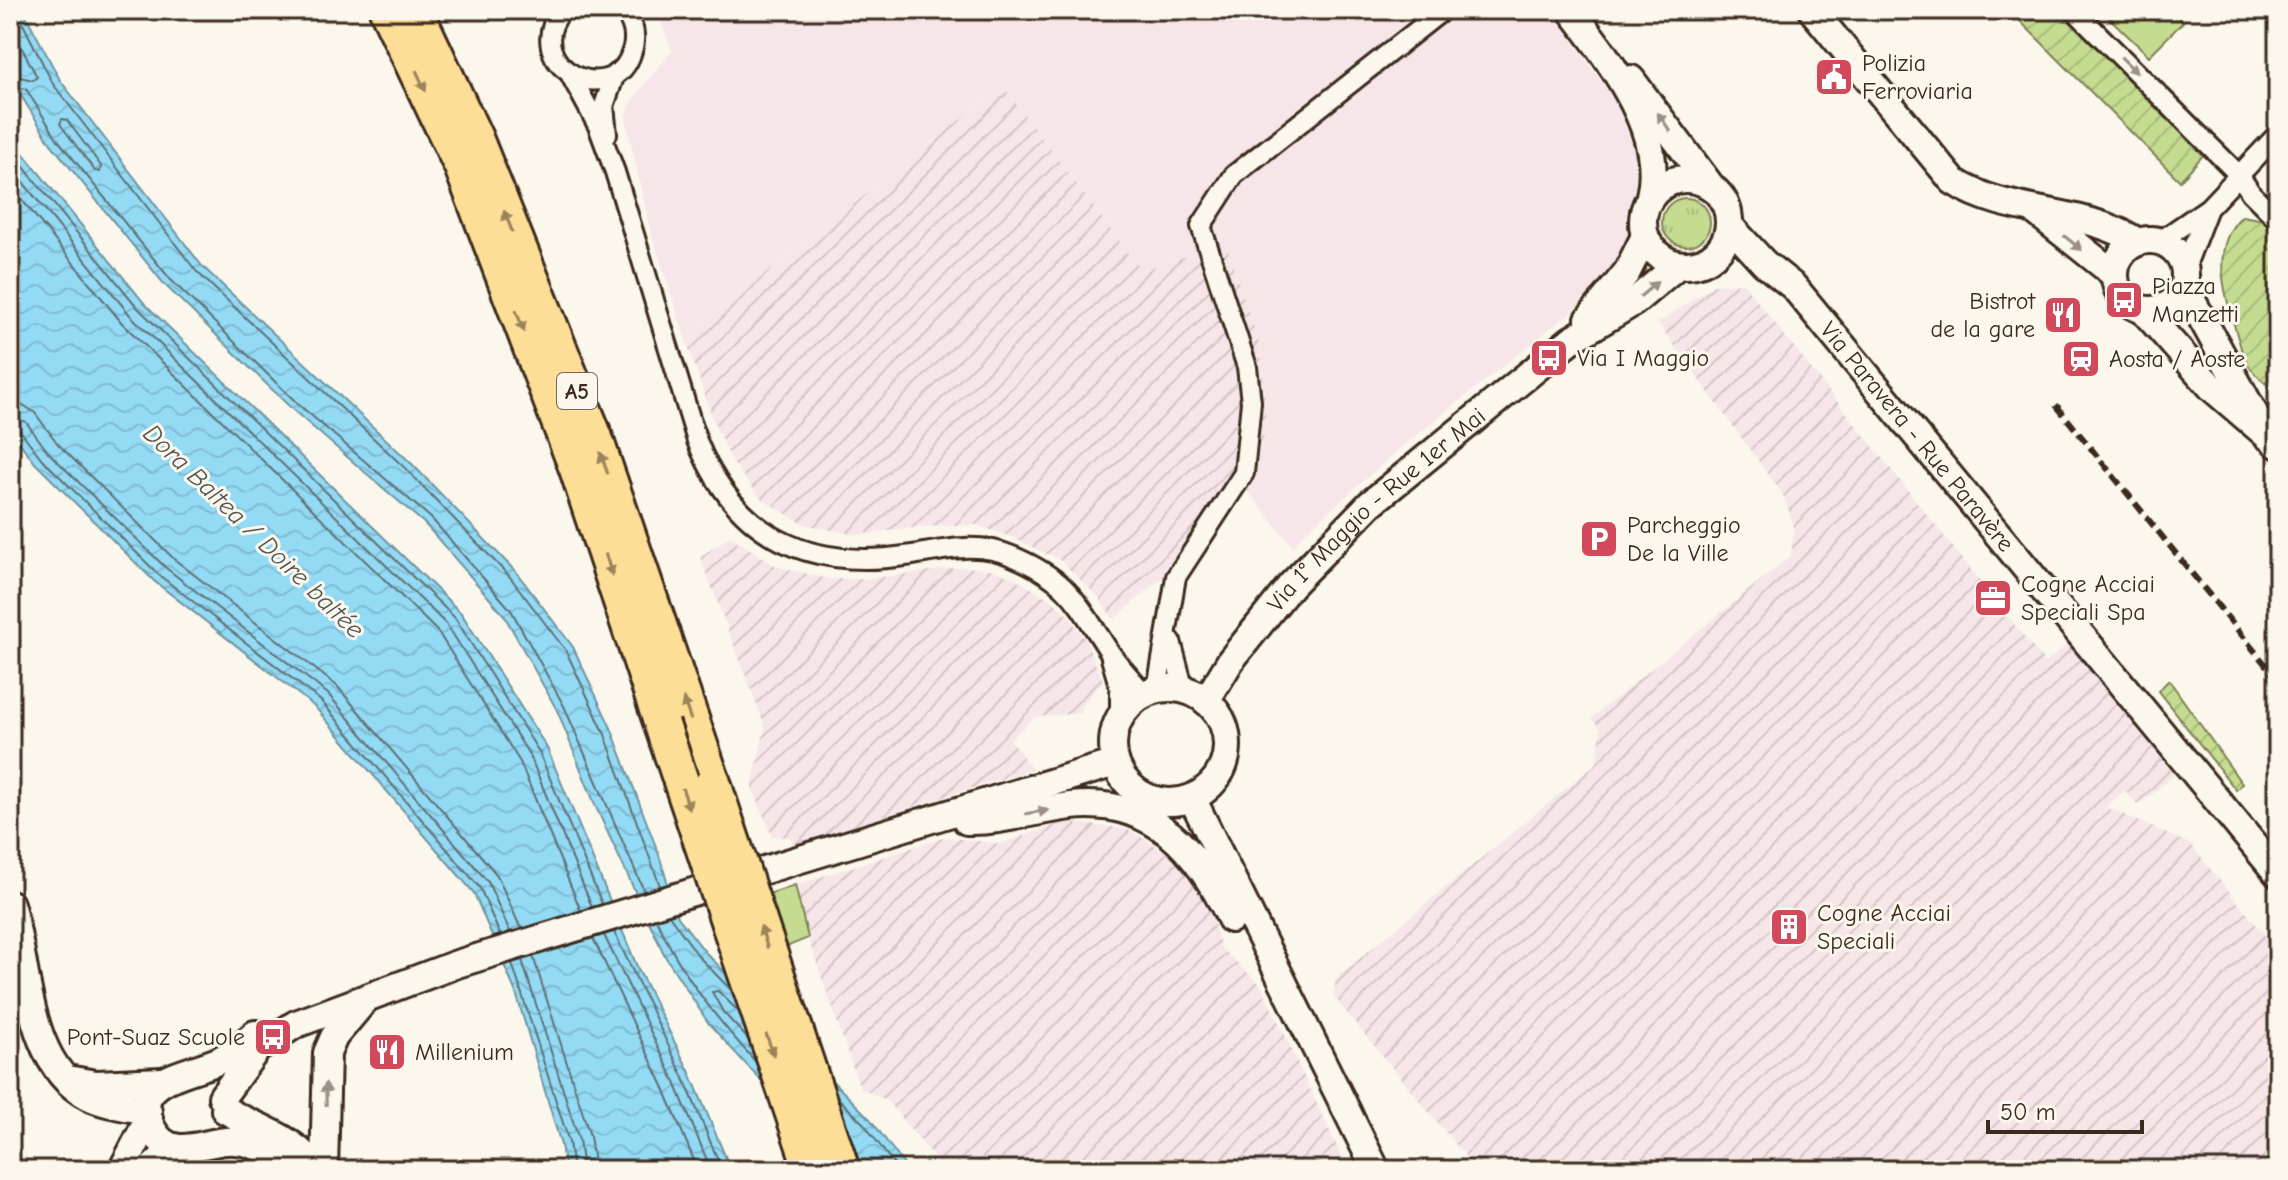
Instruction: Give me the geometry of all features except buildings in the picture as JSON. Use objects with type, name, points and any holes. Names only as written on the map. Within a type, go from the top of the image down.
[{"type":"highway","name":"A5","points":[[387,10],[462,167],[577,469],[812,1170]]},
{"type":"highway","name":"A5","points":[[415,10],[475,138],[594,435],[842,1170]]},
{"type":"street","points":[[542,10],[555,57],[570,74],[593,115],[615,172],[697,441],[711,477],[733,506],[759,529],[791,546],[825,556],[860,560],[949,548],[984,547],[1009,554],[1051,577],[1076,598],[1109,651],[1150,691],[1195,695]]},
{"type":"street","points":[[551,34],[562,10]]},
{"type":"street","points":[[615,172],[604,106],[615,74],[630,58],[634,47],[632,24],[623,10]]},
{"type":"street","points":[[1120,716],[1150,691],[1176,577],[1244,473],[1251,402],[1247,367],[1201,226],[1234,175],[1443,10]]},
{"type":"street","points":[[1571,10],[1625,88],[1646,135],[1653,170],[1650,196],[1644,209],[1645,236],[1664,259],[1678,265],[1710,258],[1764,263]]},
{"type":"street","points":[[1812,10],[1953,181],[1976,195],[2094,220],[2176,251],[2185,277],[2272,438]]},
{"type":"street","points":[[2074,10],[2239,175],[2251,193],[2278,220]]},
{"type":"street","points":[[1595,42],[1628,75],[1725,202],[1729,225],[1726,238],[1710,258]]},
{"type":"street","points":[[570,74],[593,81],[615,74]]},
{"type":"street","points":[[2115,275],[2120,256],[2208,208],[2278,134]]},
{"type":"street","points":[[1650,196],[1662,185],[1678,179],[1694,179],[1710,185]]},
{"type":"street","points":[[2033,208],[2115,275],[2124,300],[2143,310],[2213,389],[2272,438]]},
{"type":"street","points":[[2143,310],[2153,311],[2171,304],[2185,277],[2208,208]]},
{"type":"street","name":"Via Paravera - Rue Paravère","points":[[1729,225],[1764,263],[1794,287],[2278,874]]},
{"type":"street","name":"Via 1° Maggio - Rue 1er Mai","points":[[1571,340],[1621,281],[1645,236]]},
{"type":"street","name":"Via 1° Maggio - Rue 1er Mai","points":[[1195,695],[1231,660],[1291,585],[1370,504],[1571,340],[1634,302],[1678,265]]},
{"type":"street","points":[[1109,651],[1120,689],[1120,716],[1113,740],[1115,763],[1130,786],[1152,800],[1166,802],[1192,798],[1204,791],[1220,772],[1227,747],[1222,721],[1195,695],[1174,661],[1168,618]]},
{"type":"street","points":[[200,1147],[216,1136],[224,1103],[244,1062],[273,1037],[296,1024],[463,962],[1115,763]]},
{"type":"street","points":[[1192,798],[1376,1170]]},
{"type":"street","points":[[932,821],[989,822],[1074,806],[1106,805],[1134,813],[1167,829],[1194,857],[1232,922],[1270,957]]},
{"type":"street","points":[[10,904],[38,1027],[55,1067],[76,1090],[92,1099],[148,1115],[162,1141],[174,1147],[200,1147],[227,1140],[239,1142],[270,1152],[291,1170]]},
{"type":"street","points":[[69,1080],[96,1084],[162,1081],[234,1051],[269,1026],[414,971],[463,962]]},
{"type":"street","points":[[324,1170],[327,1053],[334,1037],[366,998]]},
{"type":"street","points":[[189,1072],[209,1080],[224,1103],[250,1126],[280,1136],[316,1170]]},
{"type":"street","points":[[122,1170],[148,1115],[150,1094],[162,1081]]},
{"type":"street","points":[[150,1170],[174,1147]]},
{"type":"shaded area","points":[[657,10],[1552,10],[1618,106],[1635,150],[1636,187],[1626,254],[1600,289],[1398,450],[1302,535],[1293,547],[1249,492],[1266,427],[1261,349],[1226,244],[1141,270],[1003,86],[685,338],[649,226],[625,115],[639,91],[672,51]]},
{"type":"shaded area","points":[[1003,86],[1141,270],[1226,244],[1261,349],[1266,427],[1249,492],[1229,478],[1206,519],[1170,570],[1114,620],[1098,597],[1060,560],[1011,537],[976,525],[919,527],[855,535],[803,524],[759,497],[733,463],[715,425],[685,338]]},
{"type":"shaded area","name":"Cogne Acciai Speciali","points":[[1743,283],[2045,663],[2069,643],[2174,775],[2139,805],[2124,791],[2106,807],[2190,844],[2278,951],[2278,1170],[1477,1170],[1333,996],[1336,978],[1597,763],[1601,729],[1591,718],[1791,556],[1794,527],[1783,495],[1658,323],[1714,285]]},
{"type":"shaded area","points":[[730,536],[776,566],[828,579],[866,579],[963,567],[990,569],[1014,578],[1053,601],[1071,619],[1085,639],[1103,681],[1081,706],[1082,713],[1036,717],[1010,739],[1032,769],[793,845],[790,837],[772,836],[752,787],[765,726],[700,557]]},
{"type":"shaded area","points":[[1065,822],[1127,829],[1178,859],[1208,903],[1221,948],[1261,985],[1348,1170],[945,1170],[886,1100],[860,1088],[808,938],[795,885],[946,837],[1000,844]]},
{"type":"green space","points":[[2009,10],[2062,10],[2205,153],[2180,181]]},
{"type":"green space","points":[[2101,10],[2171,10],[2183,22],[2149,56]]},
{"type":"green space","points":[[1686,198],[1703,205],[1710,222],[1703,239],[1686,246],[1669,239],[1662,222],[1669,205]]},
{"type":"green space","points":[[2242,216],[2264,220],[2278,235],[2278,394],[2248,364],[2227,300],[2223,255],[2232,228]]},
{"type":"green space","points":[[2169,680],[2242,784],[2236,790],[2158,691]]},
{"type":"green space","points":[[795,885],[808,938],[784,948],[769,894]]},
{"type":"water","points":[[10,10],[23,10],[60,80],[202,266],[412,464],[516,572],[573,647],[611,728],[659,855],[678,917],[706,953],[870,1119],[908,1170],[843,1170],[709,1024],[665,956],[596,807],[557,710],[504,615],[425,524],[293,410],[164,284],[51,144],[20,94],[10,93]]},
{"type":"water","name":"Dora Baltea / Doire baltée","points":[[10,137],[144,303],[461,613],[547,748],[638,969],[690,1073],[731,1170],[565,1170],[561,1145],[516,993],[474,893],[315,707],[154,581],[35,463],[10,430]]},
{"type":"railway","points":[[2056,405],[2278,680]]},
{"type":"place","name":"Polizia Ferroviaria","points":[[1834,77]]},
{"type":"place","name":"Piazza Manzetti","points":[[2124,300]]},
{"type":"place","name":"Bistrot de la gare","points":[[2063,315]]},
{"type":"place","name":"Via I Maggio","points":[[1549,358]]},
{"type":"place","name":"Aosta / Aoste","points":[[2081,359]]},
{"type":"place","name":"Parcheggio De la Ville","points":[[1599,539]]},
{"type":"place","name":"Cogne Acciai Speciali Spa","points":[[1993,598]]},
{"type":"place","name":"Cogne Acciai Speciali","points":[[1789,927]]},
{"type":"place","name":"Pont-Suaz Scuole","points":[[273,1037]]},
{"type":"place","name":"Millenium","points":[[387,1052]]}]
